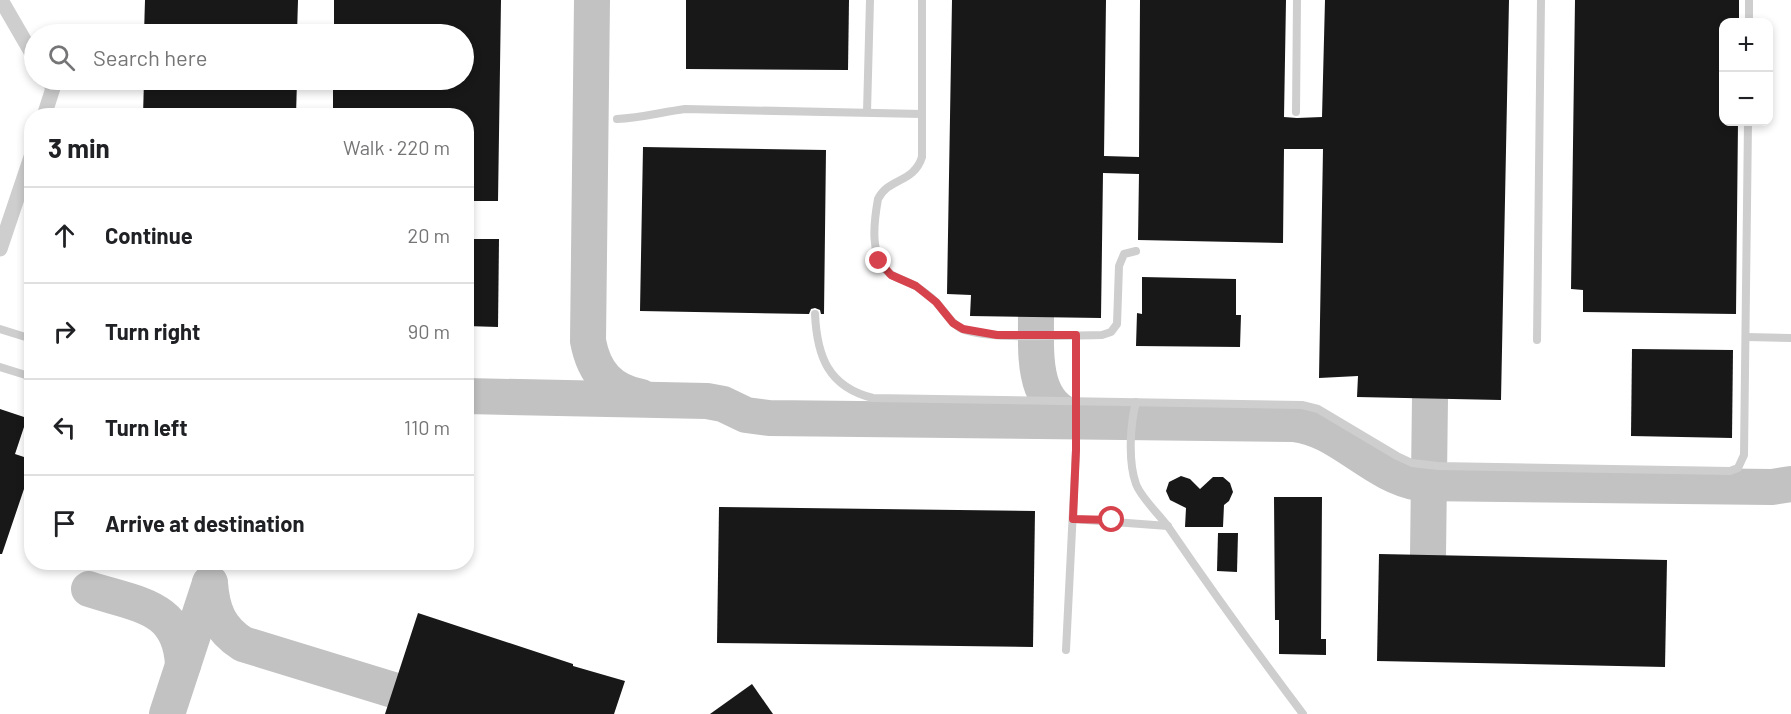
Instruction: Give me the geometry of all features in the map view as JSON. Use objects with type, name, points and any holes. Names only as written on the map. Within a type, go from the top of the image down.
[{"type":"street","points":[[1,0],[24,40]]},
{"type":"street","points":[[47,108],[52,90]]},
{"type":"street","points":[[0,249],[24,178]]},
{"type":"lane","points":[[867,111],[870,0]]},
{"type":"lane","points":[[922,0],[921,157],[919,165],[912,174],[888,186],[878,199],[876,248],[879,261],[891,275],[916,286],[936,302],[953,323],[963,329],[997,335],[1102,335],[1111,332],[1117,324],[1119,266],[1124,254],[1136,251]]},
{"type":"lane","points":[[1296,112],[1297,0]]},
{"type":"lane","points":[[1537,340],[1541,0]]},
{"type":"lane","points":[[1749,0],[1749,18]]},
{"type":"lane","points":[[617,119],[646,117],[685,109],[867,111],[922,114]]},
{"type":"lane","points":[[815,314],[817,344],[829,370],[840,382],[861,395],[889,399],[1302,405],[1318,409],[1412,463],[1449,466],[1730,471],[1738,468],[1744,455],[1748,126]]},
{"type":"lane","points":[[0,329],[24,336]]},
{"type":"lane","points":[[1066,650],[1073,519],[1076,335]]},
{"type":"lane","points":[[1746,337],[1791,338]]},
{"type":"lane","points":[[0,367],[24,374]]},
{"type":"lane","points":[[1136,402],[1131,422],[1133,472],[1136,486],[1168,526],[1191,562],[1304,714]]},
{"type":"lane","points":[[1073,519],[1168,526]]},
{"type":"building","points":[[145,0],[298,0],[297,24],[144,24]]},
{"type":"building","points":[[334,0],[501,0],[498,201],[474,201],[474,108],[333,108],[333,90],[474,90],[474,24],[334,24]]},
{"type":"building","points":[[686,0],[849,0],[848,70],[686,69]]},
{"type":"building","points":[[952,0],[1106,0],[1104,156],[1139,157],[1140,0],[1286,0],[1284,117],[1297,118],[1322,117],[1325,0],[1509,0],[1501,400],[1357,397],[1358,376],[1319,378],[1323,149],[1284,149],[1283,243],[1138,240],[1139,174],[1103,173],[1101,318],[970,316],[971,295],[947,294]]},
{"type":"building","points":[[1575,0],[1739,0],[1739,18],[1719,18],[1719,126],[1738,126],[1736,314],[1583,312],[1583,290],[1571,289]]},
{"type":"building","points":[[144,90],[297,90],[296,108],[143,108]]},
{"type":"building","points":[[643,147],[826,150],[824,314],[815,308],[811,309],[809,314],[640,311]]},
{"type":"building","points":[[474,239],[499,239],[498,327],[474,326]]},
{"type":"building","points":[[1142,277],[1236,279],[1236,315],[1241,315],[1240,347],[1136,346],[1137,313],[1142,314]]},
{"type":"building","points":[[1632,349],[1733,350],[1732,438],[1631,436]]},
{"type":"building","points":[[0,409],[24,417],[24,427],[15,454],[24,457],[24,489],[2,554],[0,554]]},
{"type":"building","points":[[1181,476],[1190,479],[1200,489],[1213,477],[1223,477],[1230,483],[1233,492],[1229,501],[1224,505],[1223,527],[1185,527],[1186,508],[1170,500],[1166,491],[1169,482]]},
{"type":"building","points":[[1274,497],[1322,497],[1321,639],[1326,639],[1326,655],[1279,654],[1279,620],[1275,620]]},
{"type":"building","points":[[719,507],[1035,511],[1033,647],[717,643]]},
{"type":"building","points":[[1218,533],[1238,533],[1237,572],[1217,571]]},
{"type":"building","points":[[1379,554],[1667,560],[1665,667],[1377,661]]},
{"type":"building","points":[[418,613],[573,664],[573,666],[625,681],[614,714],[385,714]]},
{"type":"building","points":[[752,684],[773,714],[710,714]]},
{"type":"taxiway","points":[[592,0],[588,341],[594,362],[605,379],[620,390],[641,397]]},
{"type":"taxiway","points":[[1036,317],[1037,367],[1047,396],[1056,408],[1070,416],[1089,421]]},
{"type":"taxiway","points":[[474,396],[707,401],[723,404],[746,415],[769,418],[1294,424],[1310,427],[1326,434],[1387,471],[1403,479],[1419,483],[1772,487],[1791,484]]},
{"type":"taxiway","points":[[1428,555],[1430,398]]},
{"type":"taxiway","points":[[210,583],[218,618],[228,632],[243,644],[393,690]]},
{"type":"taxiway","points":[[167,714],[210,583]]},
{"type":"taxiway","points":[[89,589],[139,604],[165,619],[174,630],[180,645],[183,665]]},
{"type":"route","points":[[879,261],[891,275],[916,286],[936,302],[953,323],[963,329],[975,333],[997,335],[1076,335],[1076,450],[1073,519],[1112,520]]}]
